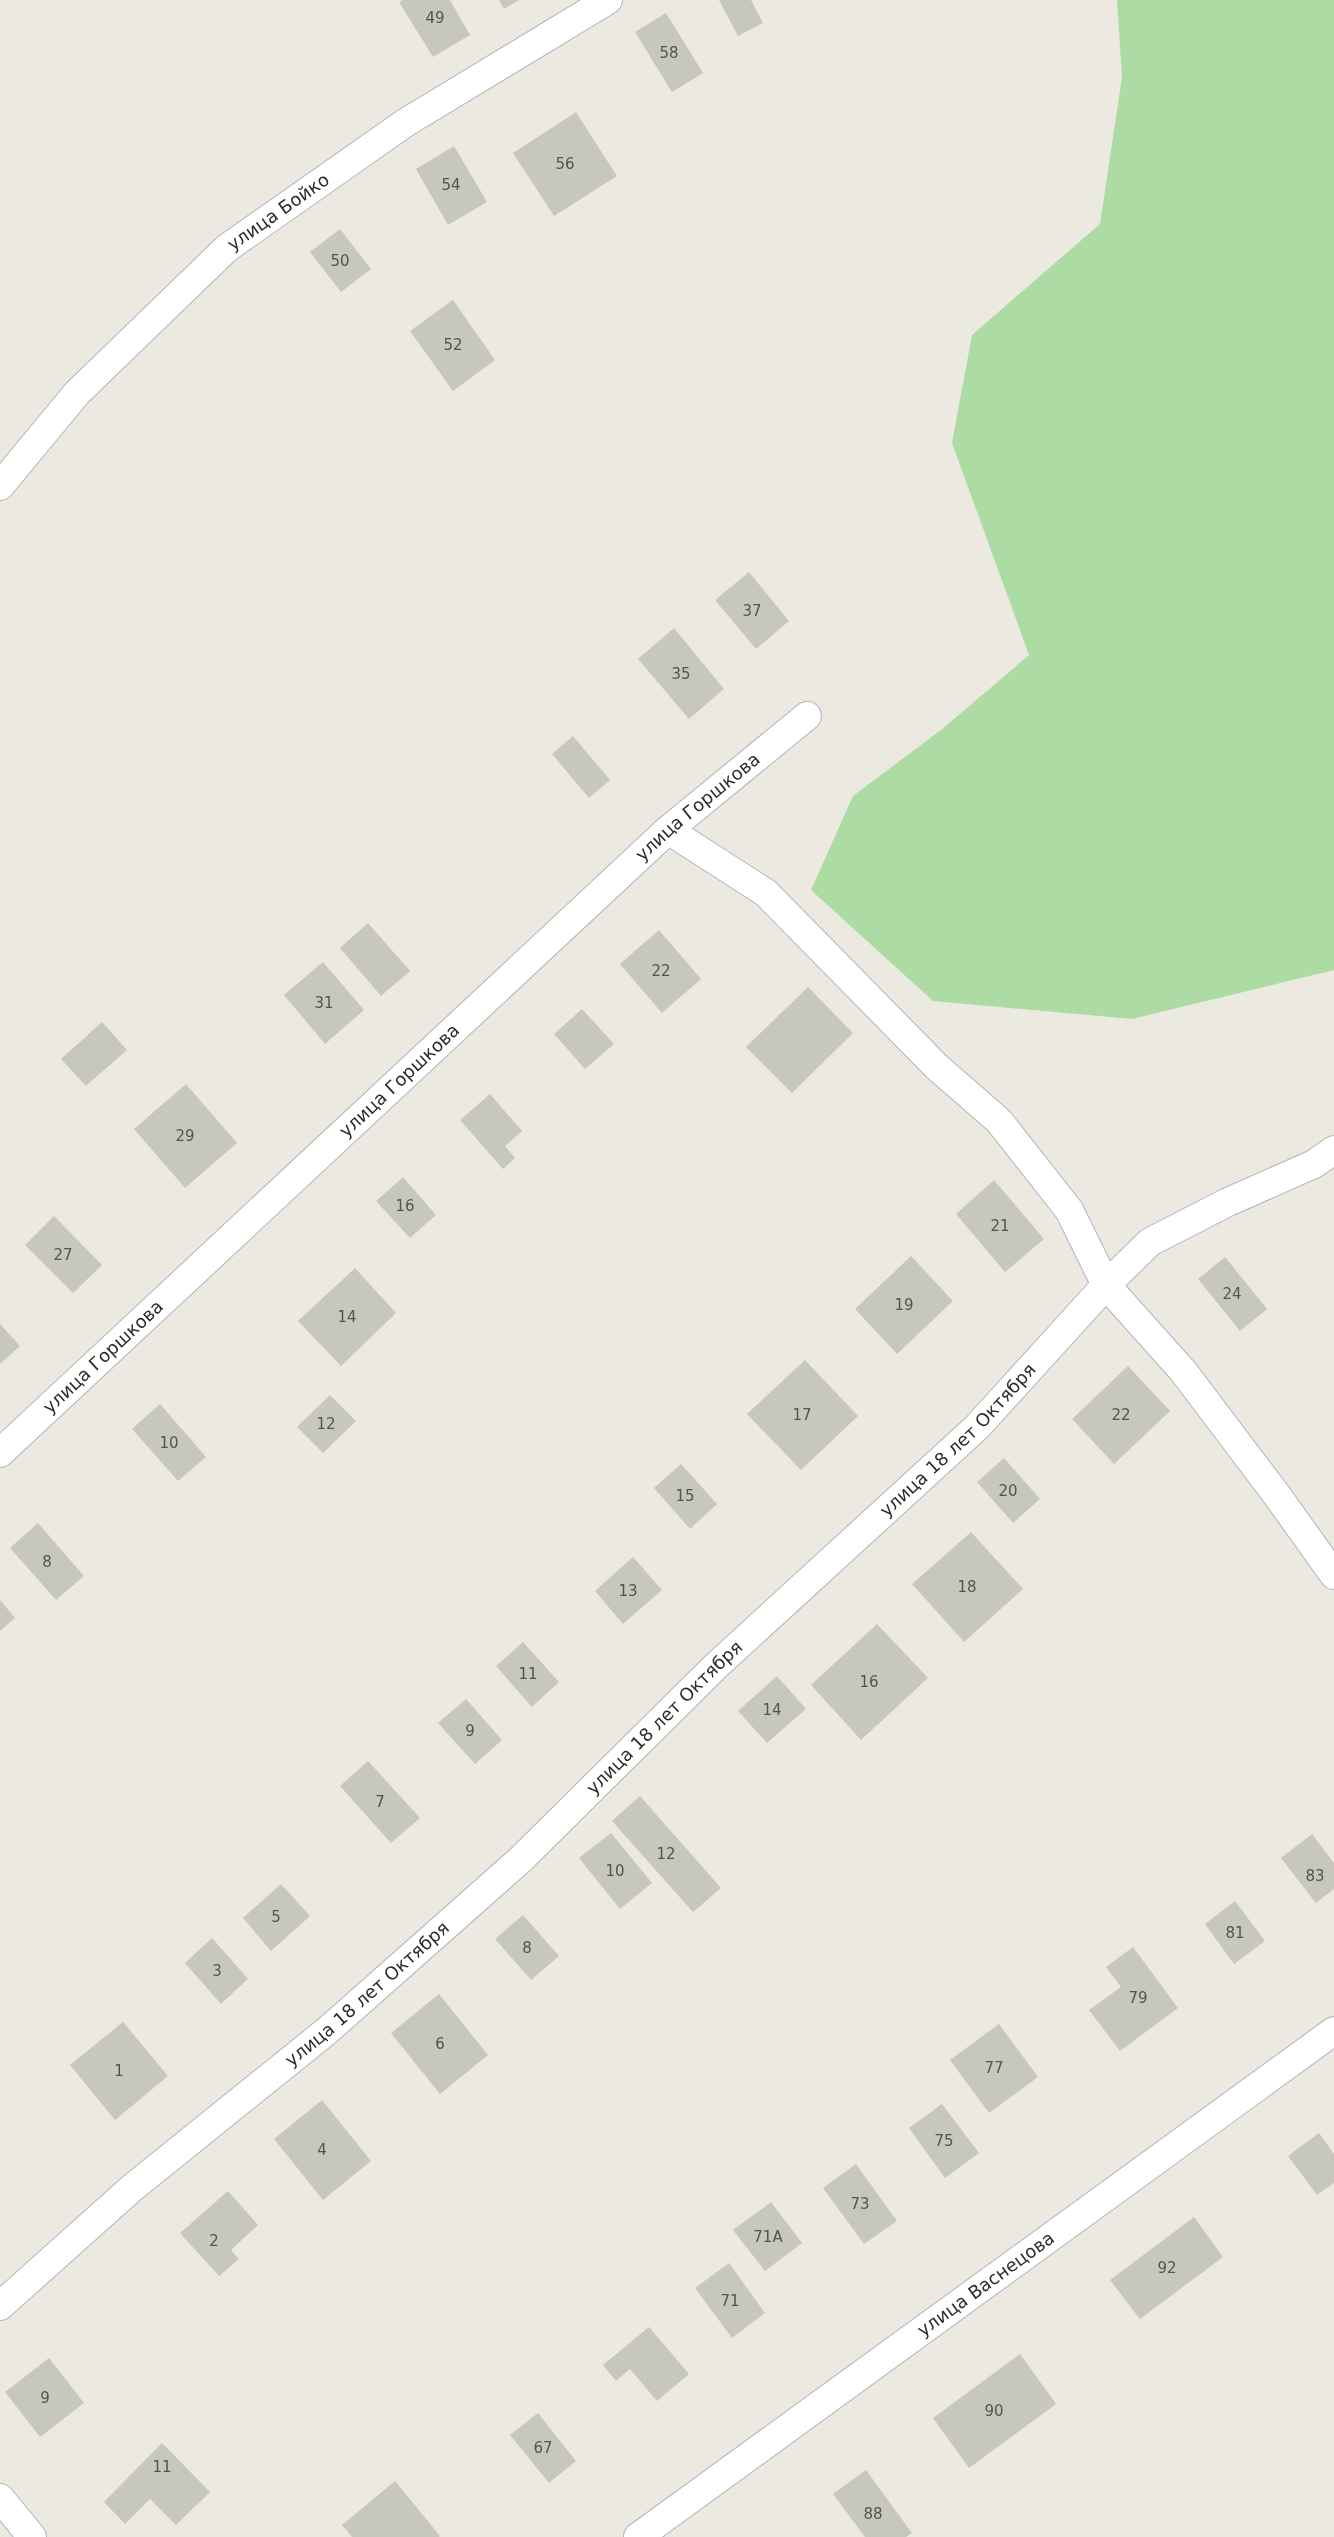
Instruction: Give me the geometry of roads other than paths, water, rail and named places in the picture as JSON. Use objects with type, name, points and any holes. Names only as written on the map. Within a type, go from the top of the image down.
[{"type":"street","name":"улица Бойко","points":[[0,486],[77,393],[227,248],[405,124],[608,0]]},
{"type":"street","name":"улица Горшкова","points":[[0,1453],[668,830],[807,716]]},
{"type":"street","points":[[668,830],[766,893],[937,1067],[999,1121],[1069,1210],[1106,1285],[1183,1371],[1276,1494],[1334,1575]]},
{"type":"street","name":"улица 18 лет Октября","points":[[0,2306],[132,2188],[328,2030],[520,1860],[717,1665],[977,1427],[1106,1285],[1150,1242],[1228,1202],[1314,1164],[1334,1150]]},
{"type":"street","name":"улица Васнецова","points":[[638,2537],[1334,2031]]},
{"type":"street","points":[[0,2498],[32,2537]]}]
